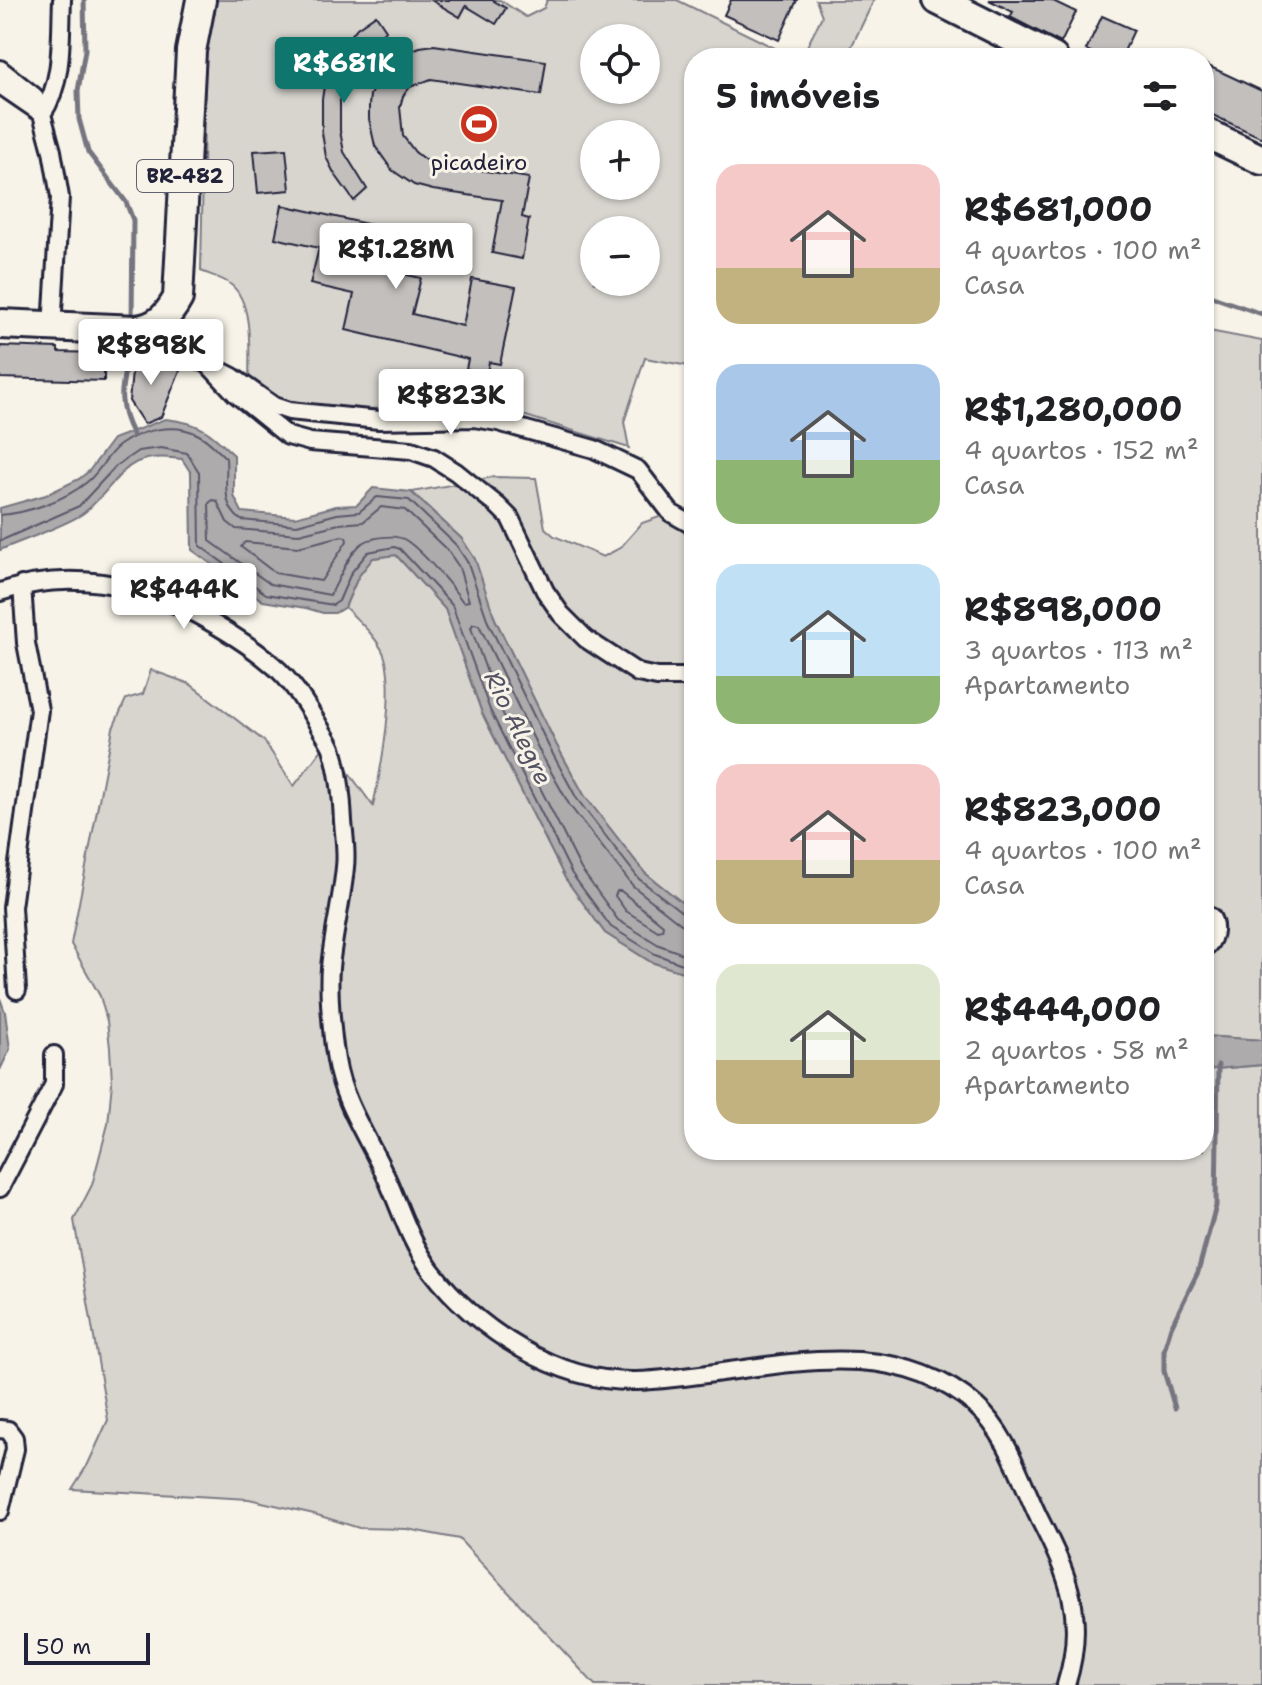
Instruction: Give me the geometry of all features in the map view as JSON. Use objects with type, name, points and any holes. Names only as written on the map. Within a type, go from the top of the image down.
[{"type":"highway","name":"BR-482","points":[[135,330],[169,314],[178,298],[191,51],[201,0]]},
{"type":"highway","points":[[938,0],[1033,48]]},
{"type":"highway","points":[[1214,137],[1262,160]]},
{"type":"highway","points":[[0,324],[135,330]]},
{"type":"street","points":[[42,114],[52,101],[57,83],[62,0]]},
{"type":"street","points":[[0,69],[28,90],[42,114],[60,197],[52,327]]},
{"type":"street","points":[[0,85],[42,114]]},
{"type":"street","points":[[135,330],[206,362],[274,406],[289,411],[379,420],[474,418],[594,449],[638,470],[671,513],[684,520]]},
{"type":"street","points":[[206,362],[236,394],[288,436],[310,442],[411,450],[434,458],[456,472],[510,518],[545,591],[561,614],[586,639],[638,673],[684,677]]},
{"type":"street","points":[[0,592],[44,581],[92,581],[161,597],[202,617],[273,665],[299,693],[331,747],[342,805],[346,863],[330,971],[336,1061],[346,1099],[387,1178],[411,1237],[431,1270],[474,1316],[509,1342],[545,1361],[596,1377],[634,1381],[817,1360],[851,1359],[921,1373],[951,1387],[977,1407],[996,1429],[1059,1555],[1076,1608],[1076,1637],[1066,1685]]},
{"type":"street","points":[[17,990],[12,907],[39,710],[26,643],[22,585]]},
{"type":"street","points":[[0,1188],[54,1084],[54,1055]]},
{"type":"street","points":[[0,1429],[8,1430],[14,1438],[15,1449],[0,1511]]},
{"type":"shaded area","points":[[217,0],[500,0],[526,17],[544,8],[547,0],[677,0],[775,48],[684,48],[684,365],[645,358],[624,422],[629,448],[526,416],[461,408],[347,409],[279,399],[249,381],[247,315],[238,292],[220,278],[201,271],[205,66],[209,30]]},
{"type":"shaded area","points":[[816,0],[874,0],[851,48],[806,48],[822,16]]},
{"type":"shaded area","points":[[1214,332],[1262,341],[1262,1040],[1214,1037]]},
{"type":"shaded area","points":[[493,477],[536,478],[545,528],[554,536],[603,557],[620,548],[642,523],[665,515],[684,520],[684,904],[645,873],[584,795],[495,619],[462,539],[412,492]]},
{"type":"shaded area","points":[[396,555],[445,609],[482,713],[565,878],[605,933],[651,962],[684,972],[684,1160],[1214,1160],[1214,1069],[1262,1065],[1262,1685],[595,1685],[459,1539],[407,1529],[359,1528],[249,1499],[72,1489],[88,1464],[108,1420],[74,1220],[92,1185],[108,1124],[112,1082],[110,1048],[100,996],[71,944],[113,728],[126,699],[143,694],[151,670],[190,684],[264,741],[294,786],[323,748],[344,766],[373,806],[386,726],[387,664],[374,638],[345,607],[358,577],[373,558]]},
{"type":"water","name":"Rio Alegre","points":[[165,419],[188,423],[204,430],[234,455],[234,496],[242,512],[295,517],[336,506],[357,505],[373,488],[411,492],[462,539],[475,559],[495,619],[584,795],[645,873],[684,904],[684,972],[651,962],[605,933],[565,878],[482,713],[445,609],[396,555],[373,558],[358,577],[345,607],[335,613],[263,601],[192,550],[191,473],[182,459],[162,457],[135,463],[125,470],[78,517],[0,550],[0,508],[46,495],[79,479],[89,471],[113,439]]},
{"type":"water","points":[[0,998],[10,1049],[0,1070]]},
{"type":"water","points":[[1214,1037],[1262,1040],[1262,1065],[1214,1069]]},
{"type":"building","points":[[431,0],[492,0],[506,8],[496,24],[466,6],[460,17]]},
{"type":"building","points":[[731,0],[797,0],[779,40],[724,15]]},
{"type":"building","points":[[989,0],[1051,0],[1076,12],[1061,43],[1010,17],[1013,12]]},
{"type":"building","points":[[376,15],[386,30],[369,43],[351,66],[340,101],[344,152],[367,189],[354,201],[326,157],[322,99],[325,80],[335,57],[357,28]]},
{"type":"building","points":[[1102,16],[1134,30],[1126,48],[1087,48]]},
{"type":"building","points":[[434,45],[546,61],[541,95],[431,79],[410,87],[400,107],[403,136],[424,159],[529,178],[522,217],[529,219],[522,259],[492,253],[502,200],[414,185],[392,170],[375,146],[369,106],[370,95],[381,74],[404,53]]},
{"type":"building","points":[[1214,69],[1262,91],[1262,138],[1214,116]]},
{"type":"building","points":[[286,149],[290,190],[258,193],[254,151]]},
{"type":"building","points":[[282,205],[385,228],[376,268],[421,278],[412,314],[463,326],[472,279],[516,287],[500,364],[489,362],[487,373],[466,369],[468,359],[346,330],[354,294],[310,284],[319,248],[275,238]]},
{"type":"building","points":[[0,346],[104,353],[104,381],[0,378]]},
{"type":"building","points":[[134,354],[181,368],[161,417],[144,424],[129,401]]},
{"type":"waterway","points":[[84,0],[85,50],[78,91],[79,119],[88,152],[126,202],[133,220],[132,322]]},
{"type":"waterway","points":[[1214,297],[1262,314]]},
{"type":"waterway","points":[[130,340],[122,398],[133,435]]},
{"type":"waterway","points":[[1175,1408],[1164,1371],[1164,1350],[1171,1327],[1198,1272],[1216,1206],[1218,1065]]},
{"type":"place","name":"picadeiro","points":[[479,124]]}]
